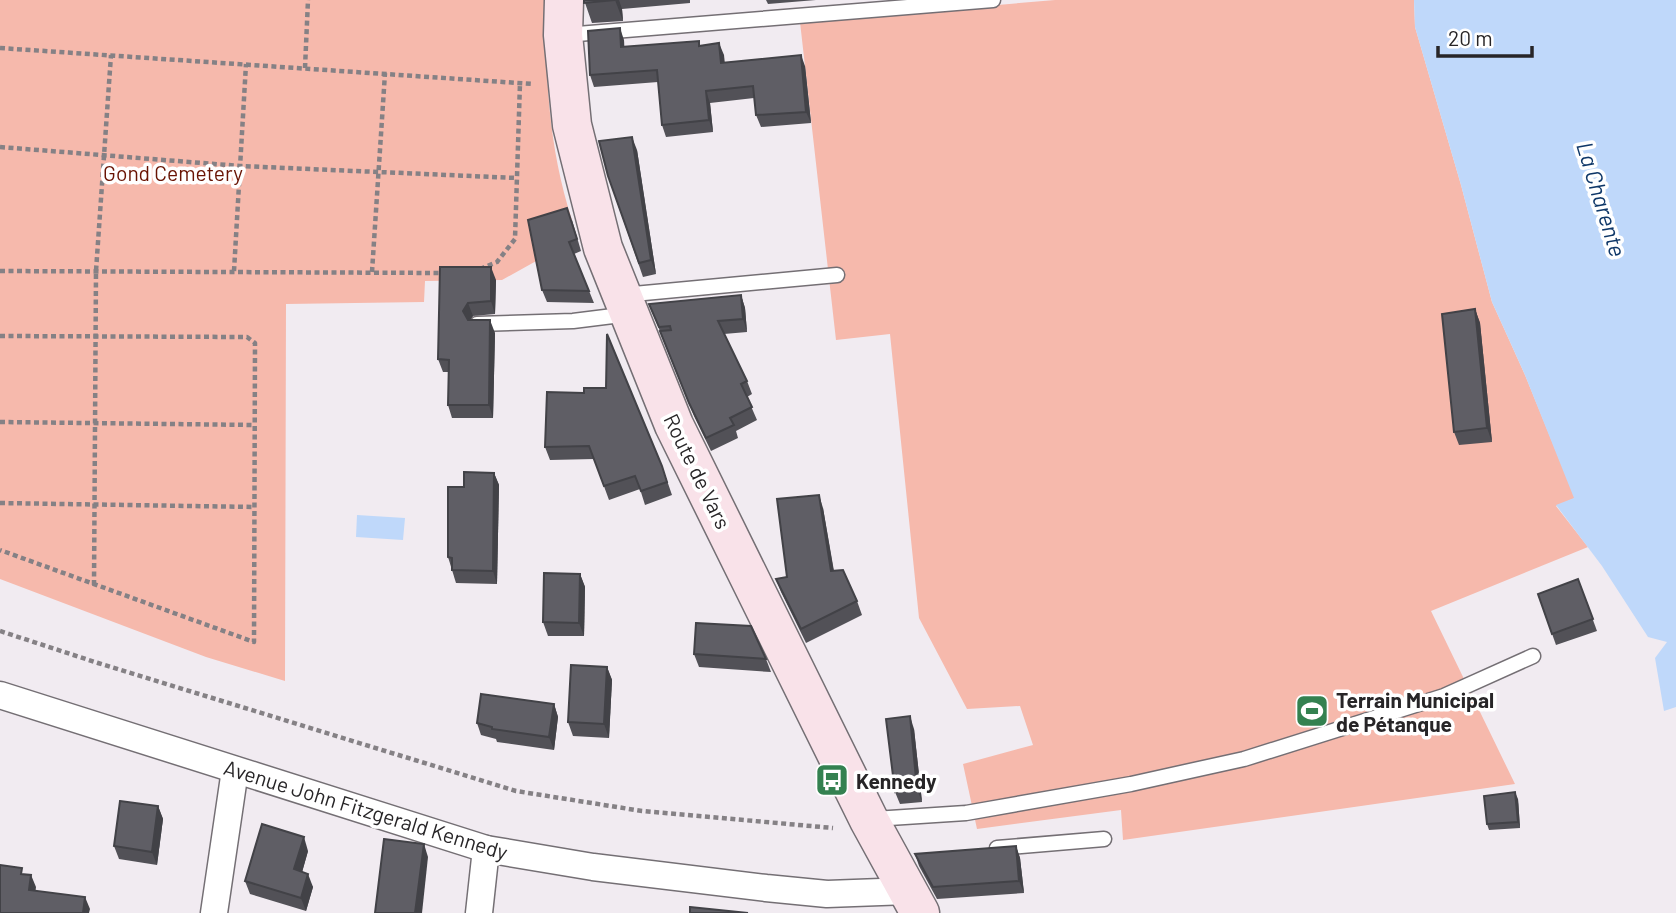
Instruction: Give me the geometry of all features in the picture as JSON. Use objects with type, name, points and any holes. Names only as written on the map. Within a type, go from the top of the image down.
[{"type":"main road","name":"Route de Vars","points":[[564,18],[566,81],[572,125],[603,248],[674,425],[869,820],[905,880]]},
{"type":"street","name":"Avenue John Fitzgerald Kennedy","points":[[0,695],[486,849],[593,867],[827,894],[905,880]]},
{"type":"street","points":[[214,913],[235,770]]},
{"type":"street","points":[[479,913],[486,849]]},
{"type":"lane","points":[[564,18],[993,1]]},
{"type":"lane","points":[[477,324],[573,321],[626,305],[837,275]]},
{"type":"lane","points":[[869,820],[966,813],[1131,784],[1244,759],[1444,696],[1533,656]]},
{"type":"lane","points":[[983,849],[1104,839]]},
{"type":"path","points":[[305,68],[308,0]]},
{"type":"path","points":[[0,48],[547,85],[566,81]]},
{"type":"path","points":[[94,585],[96,271],[111,55]]},
{"type":"path","points":[[234,271],[246,64]]},
{"type":"path","points":[[372,272],[385,74]]},
{"type":"path","points":[[470,273],[497,262],[515,239],[520,83]]},
{"type":"path","points":[[0,147],[240,166],[517,178]]},
{"type":"path","points":[[0,271],[446,273]]},
{"type":"path","points":[[0,336],[247,337],[255,343],[254,642],[0,550]]},
{"type":"path","points":[[0,422],[255,425]]},
{"type":"path","points":[[0,503],[255,507]]},
{"type":"path","points":[[0,631],[516,791],[642,811],[828,828],[842,829],[869,820]]},
{"type":"green space","name":"Gond Cemetery","points":[[0,0],[545,0],[546,57],[553,138],[572,220],[532,232],[538,260],[502,280],[425,281],[424,302],[286,304],[285,681],[206,657],[0,579]]},
{"type":"green space","points":[[1055,0],[1414,0],[1415,27],[1492,302],[1575,498],[1556,506],[1588,547],[1431,611],[1515,784],[1123,840],[1121,810],[977,829],[963,764],[1033,745],[1020,706],[967,709],[919,618],[890,334],[836,340],[800,22]]},
{"type":"water","name":"La Charente","points":[[1414,0],[1676,0],[1676,707],[1664,711],[1655,658],[1667,642],[1648,637],[1602,566],[1556,505],[1574,498],[1525,375],[1492,302],[1415,27]]},
{"type":"water","points":[[357,515],[405,518],[403,540],[356,537]]},
{"type":"building","points":[[584,0],[615,0],[584,3]]},
{"type":"building","points":[[620,28],[621,47],[699,41],[699,46],[719,43],[721,63],[801,55],[806,112],[756,115],[753,86],[706,91],[709,120],[662,125],[657,70],[590,75],[588,31]]},
{"type":"building","points":[[632,137],[651,260],[639,263],[608,176],[599,141]]},
{"type":"building","points":[[567,208],[577,239],[569,242],[589,291],[542,290],[528,220]]},
{"type":"building","points":[[440,267],[491,267],[491,301],[468,303],[463,311],[468,320],[490,320],[489,405],[448,405],[449,360],[438,359]]},
{"type":"building","points":[[741,295],[743,319],[718,321],[747,381],[741,384],[752,407],[730,418],[734,425],[706,438],[660,331],[671,330],[670,326],[659,327],[649,304]]},
{"type":"building","points":[[1475,309],[1487,428],[1454,432],[1442,314]]},
{"type":"building","points":[[607,334],[667,482],[641,491],[635,476],[604,486],[589,446],[545,447],[547,392],[584,393],[584,388],[606,388]]},
{"type":"building","points":[[464,472],[494,473],[493,571],[452,570],[452,558],[448,557],[448,487],[464,487]]},
{"type":"building","points":[[819,495],[831,571],[843,570],[857,601],[801,629],[776,579],[787,577],[777,499]]},
{"type":"building","points":[[544,573],[580,574],[579,623],[543,622]]},
{"type":"building","points":[[1578,579],[1593,619],[1552,634],[1538,594]]},
{"type":"building","points":[[696,623],[751,626],[766,659],[694,654]]},
{"type":"building","points":[[571,665],[607,667],[604,724],[568,722]]},
{"type":"building","points":[[481,694],[554,704],[549,737],[492,729],[477,723]]},
{"type":"building","points":[[910,716],[917,789],[895,792],[886,719]]},
{"type":"building","points":[[1515,792],[1518,822],[1487,824],[1484,796]]},
{"type":"building","points":[[120,801],[158,806],[152,852],[114,846]]},
{"type":"building","points":[[262,824],[304,837],[294,869],[308,874],[301,898],[245,881]]},
{"type":"building","points":[[384,839],[424,844],[415,913],[375,913]]},
{"type":"building","points":[[1016,846],[1019,881],[933,887],[915,854]]},
{"type":"building","points":[[0,865],[22,868],[21,874],[31,875],[29,890],[85,897],[83,913],[0,913]]},
{"type":"building","points":[[690,907],[748,913],[690,913]]},
{"type":"place","name":"Terrain Municipal de Pétanque","points":[[1312,711]]},
{"type":"place","name":"Kennedy","points":[[832,780]]}]
